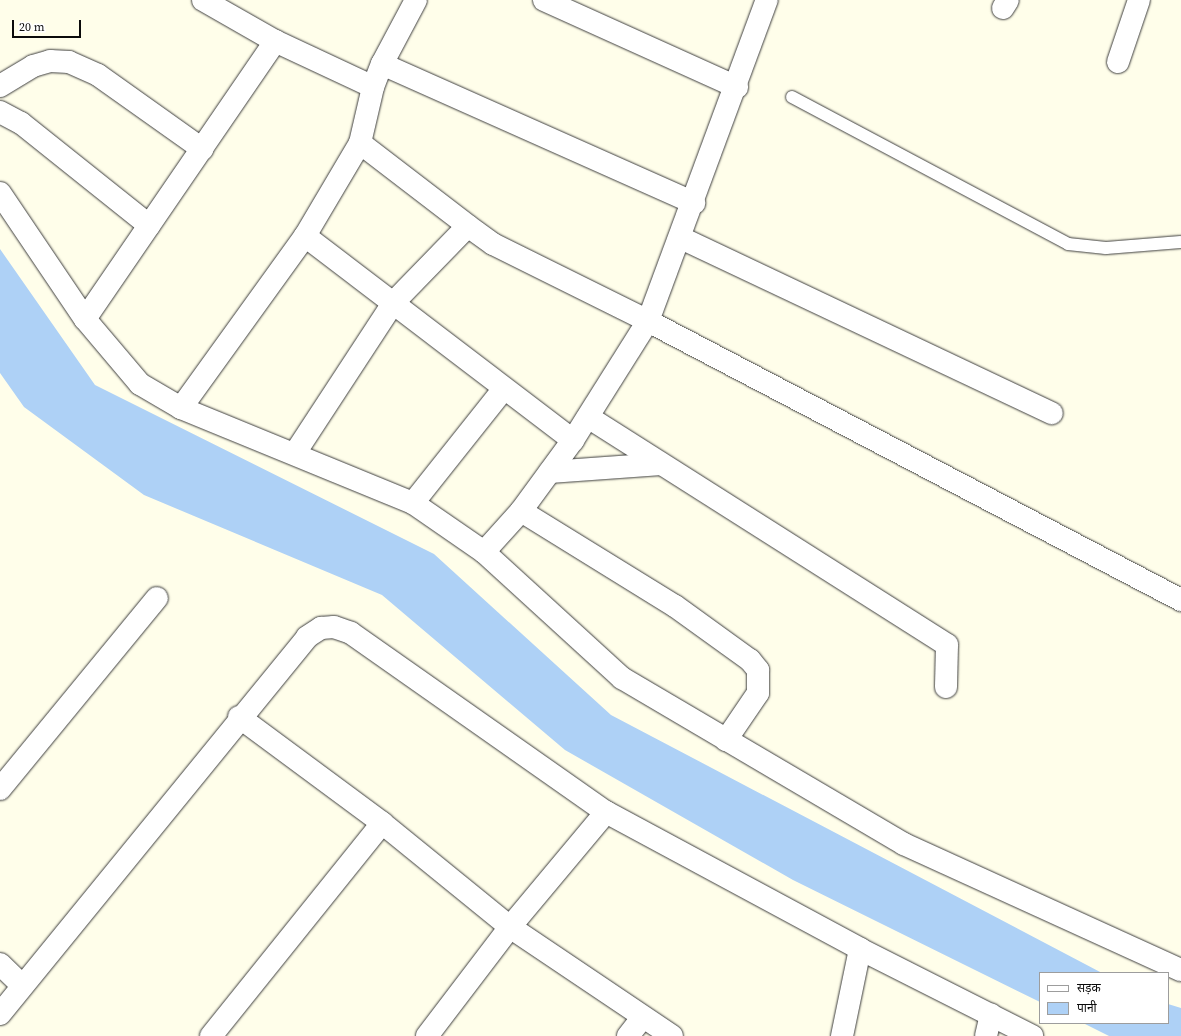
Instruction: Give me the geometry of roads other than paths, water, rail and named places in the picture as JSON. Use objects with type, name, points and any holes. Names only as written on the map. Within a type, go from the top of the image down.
[{"type":"street","points":[[203,0],[275,41],[374,87]]},
{"type":"street","points":[[181,408],[305,236],[360,143],[374,87],[382,64],[416,0]]},
{"type":"street","points":[[544,0],[736,87]]},
{"type":"street","points":[[484,552],[521,511],[573,440],[648,321],[694,202],[767,0]]},
{"type":"street","points":[[1118,62],[1139,0]]},
{"type":"street","points":[[85,319],[275,41]]},
{"type":"street","points":[[0,86],[33,66],[50,61],[69,62],[98,75],[202,148]]},
{"type":"street","points":[[382,64],[694,202]]},
{"type":"street","points":[[0,112],[21,123],[149,225]]},
{"type":"street","points":[[360,143],[493,244],[648,321],[1181,600]]},
{"type":"street","points":[[0,193],[85,319],[140,384],[181,408],[295,453],[413,503],[484,552],[622,678],[904,844],[1181,970]]},
{"type":"street","points":[[295,453],[393,303],[468,226]]},
{"type":"street","points":[[305,236],[503,390],[573,440]]},
{"type":"street","points":[[680,238],[1052,413]]},
{"type":"street","points":[[413,503],[503,390]]},
{"type":"street","points":[[588,417],[948,645],[946,687]]},
{"type":"street","points":[[550,472],[661,464]]},
{"type":"street","points":[[521,511],[675,606],[750,660],[758,670],[758,693],[726,740]]},
{"type":"street","points":[[0,789],[157,598]]},
{"type":"street","points":[[0,1014],[239,717],[307,637],[321,628],[334,627],[351,633],[606,812],[860,949],[1032,1036]]},
{"type":"street","points":[[239,717],[382,823],[510,927],[642,1018],[672,1036]]},
{"type":"street","points":[[427,1036],[510,927],[606,812]]},
{"type":"street","points":[[212,1036],[382,823]]},
{"type":"street","points":[[842,1036],[860,949]]},
{"type":"street","points":[[0,964],[22,985]]},
{"type":"street","points":[[986,1036],[991,1015]]},
{"type":"street","points":[[628,1036],[642,1018]]},
{"type":"lane","points":[[792,97],[1068,244],[1106,248],[1181,242]]},
{"type":"water","points":[[0,249],[95,385],[434,554],[611,715],[1100,972],[1039,972],[1039,1002],[793,880],[565,750],[382,595],[144,495],[24,407],[0,373]]},
{"type":"water","points":[[1169,1004],[1181,1008],[1181,1036],[1109,1036],[1085,1024],[1169,1024]]}]
